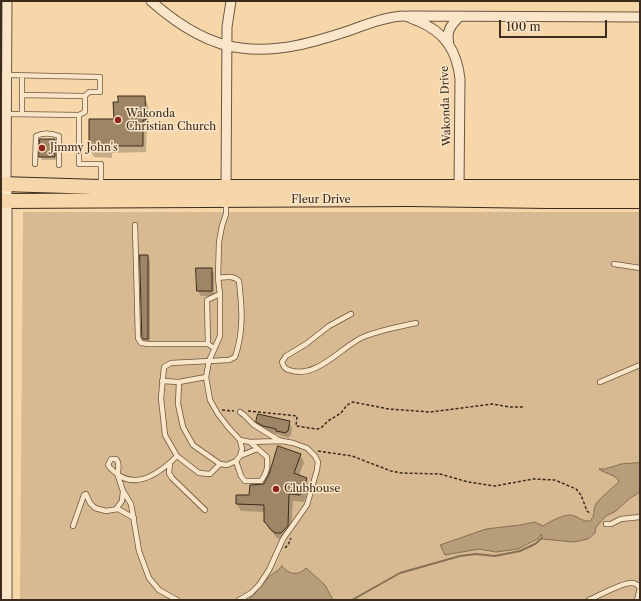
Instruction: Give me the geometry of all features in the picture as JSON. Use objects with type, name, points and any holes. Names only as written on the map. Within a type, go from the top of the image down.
[{"type":"main road","name":"Fleur Drive","points":[[4,184],[101,187],[226,194],[445,200],[640,201]]},
{"type":"main road","name":"Fleur Drive","points":[[4,202],[459,188],[640,187]]},
{"type":"street","points":[[6,600],[4,495],[4,184],[7,114],[7,1]]},
{"type":"street","points":[[150,1],[165,14],[198,35],[226,45],[254,49],[283,48],[304,44],[368,24],[404,16],[640,17]]},
{"type":"street","points":[[226,194],[226,45],[231,1]]},
{"type":"street","name":"Wakonda Drive","points":[[404,16],[430,27],[440,34],[449,45],[457,60],[460,79],[459,188]]},
{"type":"street","points":[[449,45],[449,29],[460,16]]},
{"type":"street","points":[[445,200],[459,188]]},
{"type":"lane","points":[[7,75],[100,77],[100,92],[89,92],[85,96],[22,95]]},
{"type":"lane","points":[[22,76],[22,114]]},
{"type":"lane","points":[[7,114],[79,115],[85,112],[85,96]]},
{"type":"lane","points":[[79,115],[79,164],[101,164],[101,187]]},
{"type":"lane","points":[[35,164],[36,136],[42,133],[59,136],[59,165]]},
{"type":"lane","points":[[178,382],[178,404],[183,427],[193,445],[220,464],[227,465],[236,461],[240,456],[242,448],[240,440],[215,410],[210,400],[206,377],[209,361],[220,336],[220,294],[218,278],[219,242],[226,214],[226,194]]},
{"type":"lane","points":[[135,225],[138,338],[141,343],[208,344],[214,348]]},
{"type":"lane","points":[[614,264],[640,268]]},
{"type":"lane","points":[[218,278],[230,277],[236,278],[239,281],[243,312],[241,331],[235,358],[229,360],[171,363],[164,367],[161,398],[165,435],[177,456],[200,473],[210,474],[220,464]]},
{"type":"lane","points":[[208,344],[207,300],[220,294]]},
{"type":"lane","points":[[351,314],[329,326],[306,344],[282,359],[283,366],[294,372],[308,370],[330,360],[363,337],[389,328],[416,323]]},
{"type":"lane","points":[[600,382],[640,364]]},
{"type":"lane","points":[[162,382],[178,382],[206,377]]},
{"type":"lane","points":[[239,600],[251,593],[269,570],[283,538],[307,505],[318,462],[316,456],[308,449],[293,443],[282,441],[254,425],[240,412]]},
{"type":"lane","points":[[240,440],[274,443],[282,441]]},
{"type":"lane","points":[[236,461],[241,476],[246,481],[261,481],[266,475],[268,465],[267,457],[250,442]]},
{"type":"lane","points":[[240,456],[257,449]]},
{"type":"lane","points":[[177,456],[156,474],[143,479],[128,480],[117,474],[130,501],[139,551],[149,578],[159,590],[177,600]]},
{"type":"lane","points":[[170,463],[169,473],[172,478],[205,510]]},
{"type":"lane","points":[[116,509],[122,501],[124,491]]},
{"type":"lane","points":[[73,526],[84,495],[86,494],[90,503],[96,508],[106,511],[116,509],[123,511],[134,518]]},
{"type":"lane","points":[[606,524],[640,517]]},
{"type":"lane","points":[[589,600],[617,587],[632,583],[636,584],[640,588],[637,600]]},
{"type":"path","points":[[215,410],[262,412],[297,416],[296,426],[317,429],[321,428],[328,421],[341,413],[347,405],[353,402],[389,408],[430,412],[493,404],[509,407],[525,407]]},
{"type":"path","points":[[308,449],[352,456],[401,473],[440,474],[468,482],[495,486],[533,479],[555,480],[576,489],[581,495],[587,511],[591,514]]},
{"type":"shaded area","points":[[23,212],[640,212],[640,600],[20,600]]},
{"type":"shaded area","points":[[640,463],[640,492],[629,499],[616,511],[606,516],[596,527],[595,533],[588,539],[574,542],[542,539],[541,534],[539,538],[518,549],[496,552],[479,549],[445,555],[440,545],[486,529],[535,522],[543,526],[549,522],[568,515],[585,521],[590,521],[593,516],[595,506],[619,482],[615,477],[599,469],[605,469],[621,464]]},
{"type":"shaded area","points":[[282,566],[291,573],[303,571],[306,568],[325,585],[333,600],[248,600],[270,576]]},
{"type":"building","points":[[118,96],[145,96],[146,120],[143,120],[143,146],[109,146],[109,151],[89,151],[89,119],[114,119],[113,102],[118,102]]},
{"type":"building","points":[[40,139],[55,139],[55,157],[39,157]]},
{"type":"building","points":[[140,255],[148,255],[148,339],[143,339],[142,337]]},
{"type":"building","points":[[196,268],[212,268],[212,291],[197,291]]},
{"type":"building","points":[[258,414],[290,421],[288,431],[286,433],[276,431],[276,429],[263,426],[256,422]]},
{"type":"building","name":"Clubhouse","points":[[278,446],[301,454],[294,473],[307,478],[300,495],[289,494],[288,526],[281,533],[275,533],[264,522],[264,505],[236,504],[236,495],[249,495],[250,485],[264,484],[269,474]]},
{"type":"waterway","points":[[352,600],[400,573],[460,556],[476,554],[495,556],[520,551],[535,544],[542,538]]},
{"type":"place","name":"Wakonda Christian Church","points":[[118,120]]},
{"type":"place","name":"Jimmy John's","points":[[42,148]]},
{"type":"place","name":"Clubhouse","points":[[276,489]]}]
